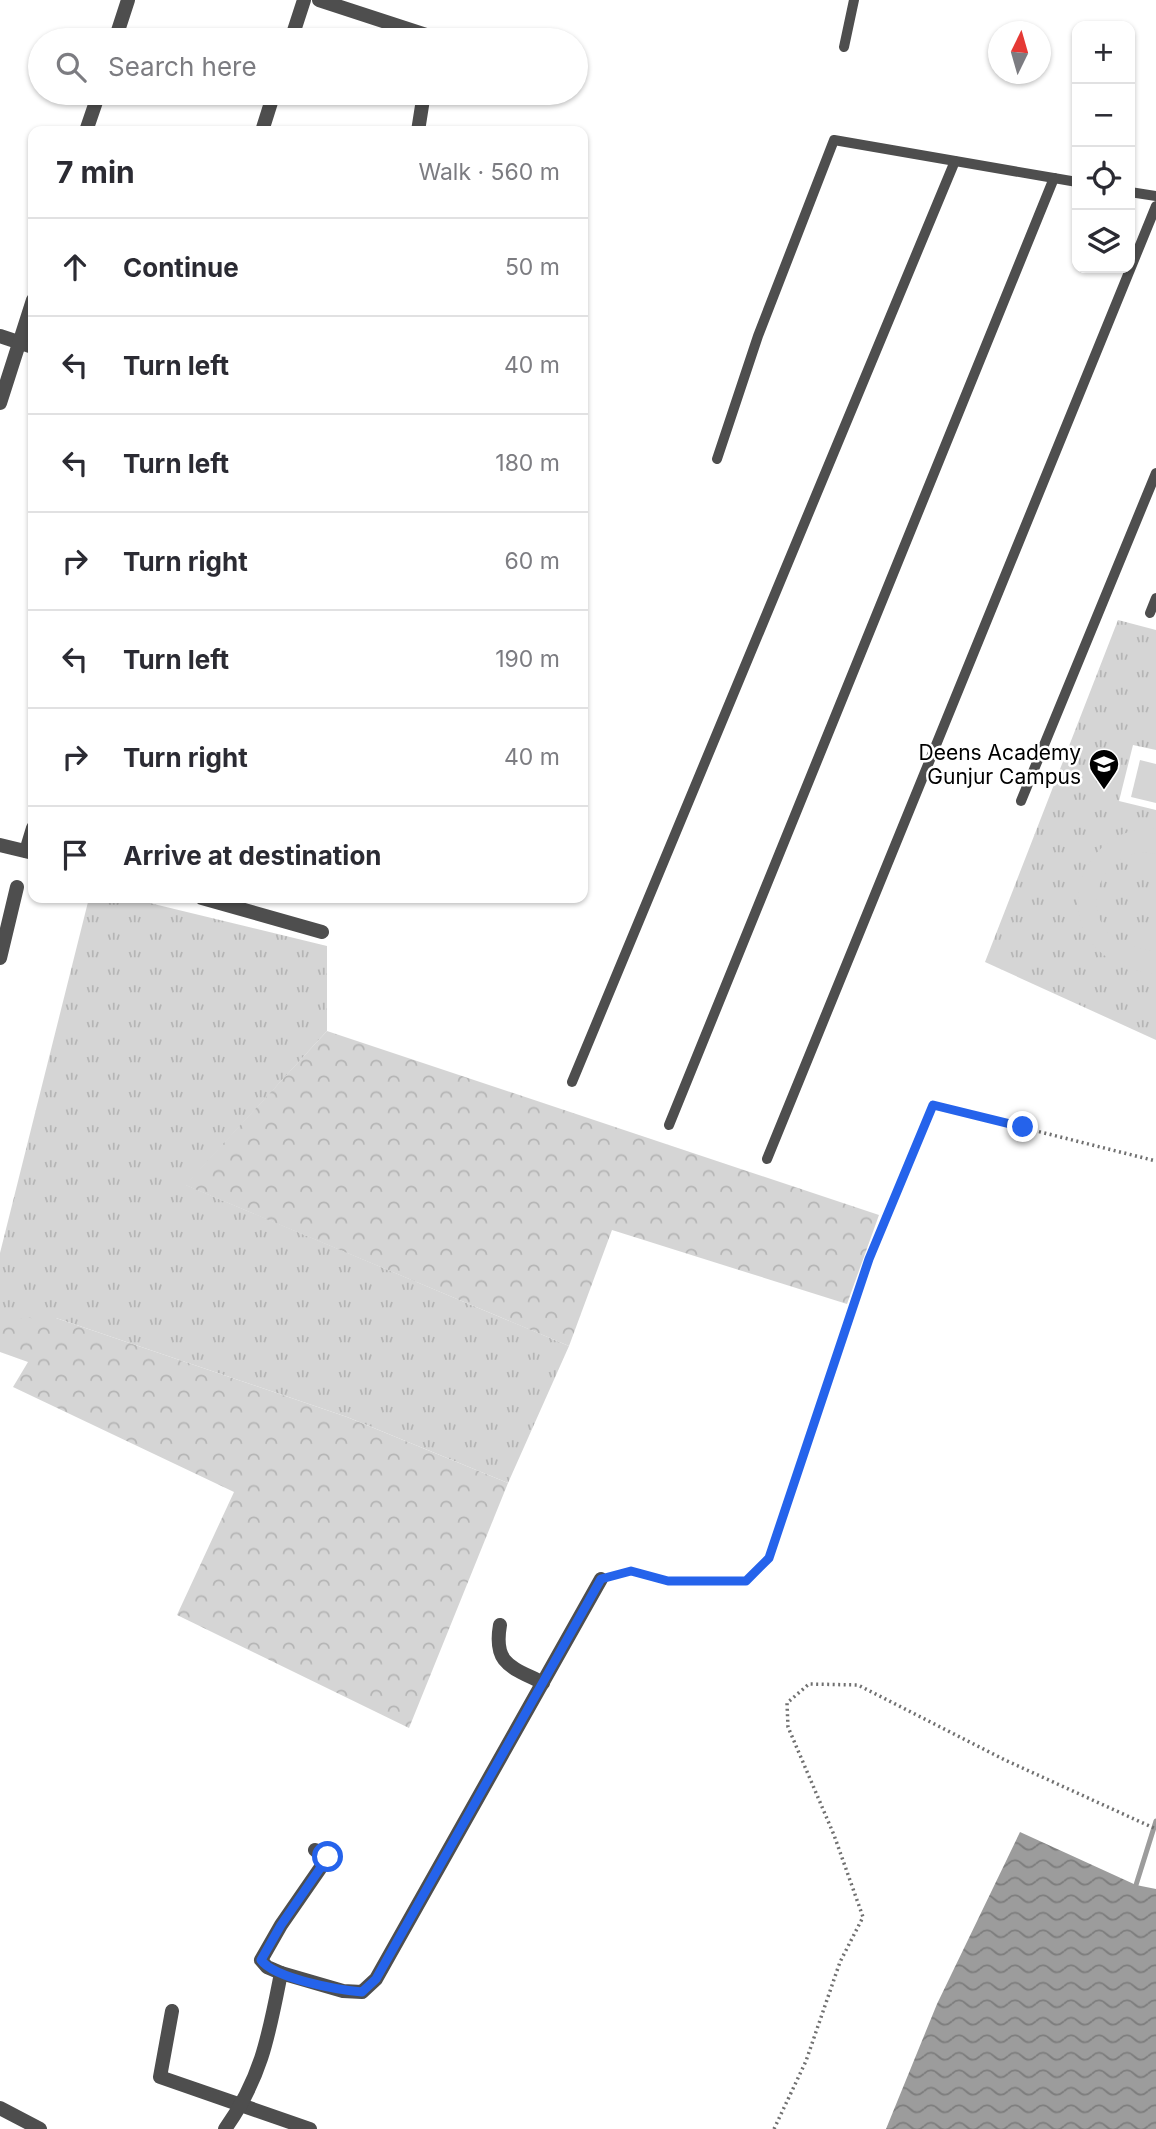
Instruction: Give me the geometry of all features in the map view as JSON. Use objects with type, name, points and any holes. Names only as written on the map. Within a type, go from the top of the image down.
[{"type":"street","points":[[119,28],[128,0]]},
{"type":"street","points":[[295,28],[304,0]]},
{"type":"street","points":[[319,0],[405,28]]},
{"type":"street","points":[[88,126],[95,105]]},
{"type":"street","points":[[264,126],[270,105]]},
{"type":"street","points":[[419,126],[422,105]]},
{"type":"street","points":[[0,336],[27,344],[0,403]]},
{"type":"street","points":[[0,845],[28,852]]},
{"type":"street","points":[[0,958],[17,887]]},
{"type":"street","points":[[220,903],[323,932]]},
{"type":"street","points":[[316,1850],[328,1857],[281,1925],[261,1960],[267,1967],[281,1973],[343,1991],[362,1992],[376,1979],[601,1579]]},
{"type":"street","points":[[500,1625],[496,1647],[504,1662],[543,1683]]},
{"type":"street","points":[[225,2129],[243,2104],[264,2054],[281,1973]]},
{"type":"street","points":[[172,2011],[160,2077],[310,2129]]},
{"type":"street","points":[[0,2108],[40,2129]]},
{"type":"lane","points":[[844,47],[854,0]]},
{"type":"lane","points":[[717,459],[758,337],[834,140],[1072,181]]},
{"type":"lane","points":[[572,1082],[955,161]]},
{"type":"lane","points":[[669,1125],[1054,178]]},
{"type":"lane","points":[[1135,193],[1156,196]]},
{"type":"lane","points":[[767,1159],[1156,206]]},
{"type":"lane","points":[[1021,801],[1156,472]]},
{"type":"lane","points":[[1150,612],[1156,598]]},
{"type":"path","points":[[601,1579],[631,1571],[668,1581],[746,1581],[769,1558],[869,1259],[933,1105],[1156,1161]]},
{"type":"path","points":[[774,2129],[806,2061],[840,1962],[863,1917],[834,1835],[788,1727],[787,1703],[809,1684],[858,1685],[1005,1760],[1156,1829]]},
{"type":"green space","name":"Deens Academy Gunjur Campus","points":[[1118,620],[1156,630],[1156,750],[1133,745],[1119,801],[1156,810],[1156,1040],[985,962]]},
{"type":"green space","points":[[1140,760],[1156,764],[1156,803],[1131,797]]},
{"type":"green space","points":[[1156,829],[1156,854],[1139,853],[1125,857],[1112,866],[1103,878],[1097,906],[1101,921],[1116,939],[1156,952],[1156,975],[1115,962],[1094,946],[1082,925],[1078,903],[1082,880],[1092,859],[1108,843],[1130,832]]},
{"type":"green space","points":[[88,903],[150,903],[327,946],[327,1031],[186,1185],[569,1346],[508,1483],[347,1417],[56,1318],[0,1318],[0,1253]]},
{"type":"green space","points":[[327,1031],[879,1215],[847,1304],[612,1230],[569,1346],[185,1185]]},
{"type":"green space","points":[[0,1318],[56,1318],[347,1417],[508,1483],[409,1728],[177,1615],[234,1492],[13,1387],[28,1362],[0,1352]]},
{"type":"water","points":[[1020,1832],[1136,1885],[1156,1889],[1156,2129],[886,2129],[937,2004]]},
{"type":"waterway","points":[[1136,1885],[1156,1821]]},
{"type":"place","name":"Deens Academy Gunjur Campus","points":[[1104,791]]},
{"type":"route","points":[[328,1857],[281,1925],[261,1960],[267,1967],[281,1973],[343,1991],[362,1992],[376,1979],[601,1579],[631,1571],[668,1581],[746,1581],[769,1558],[869,1259],[933,1105],[1023,1127]]}]
